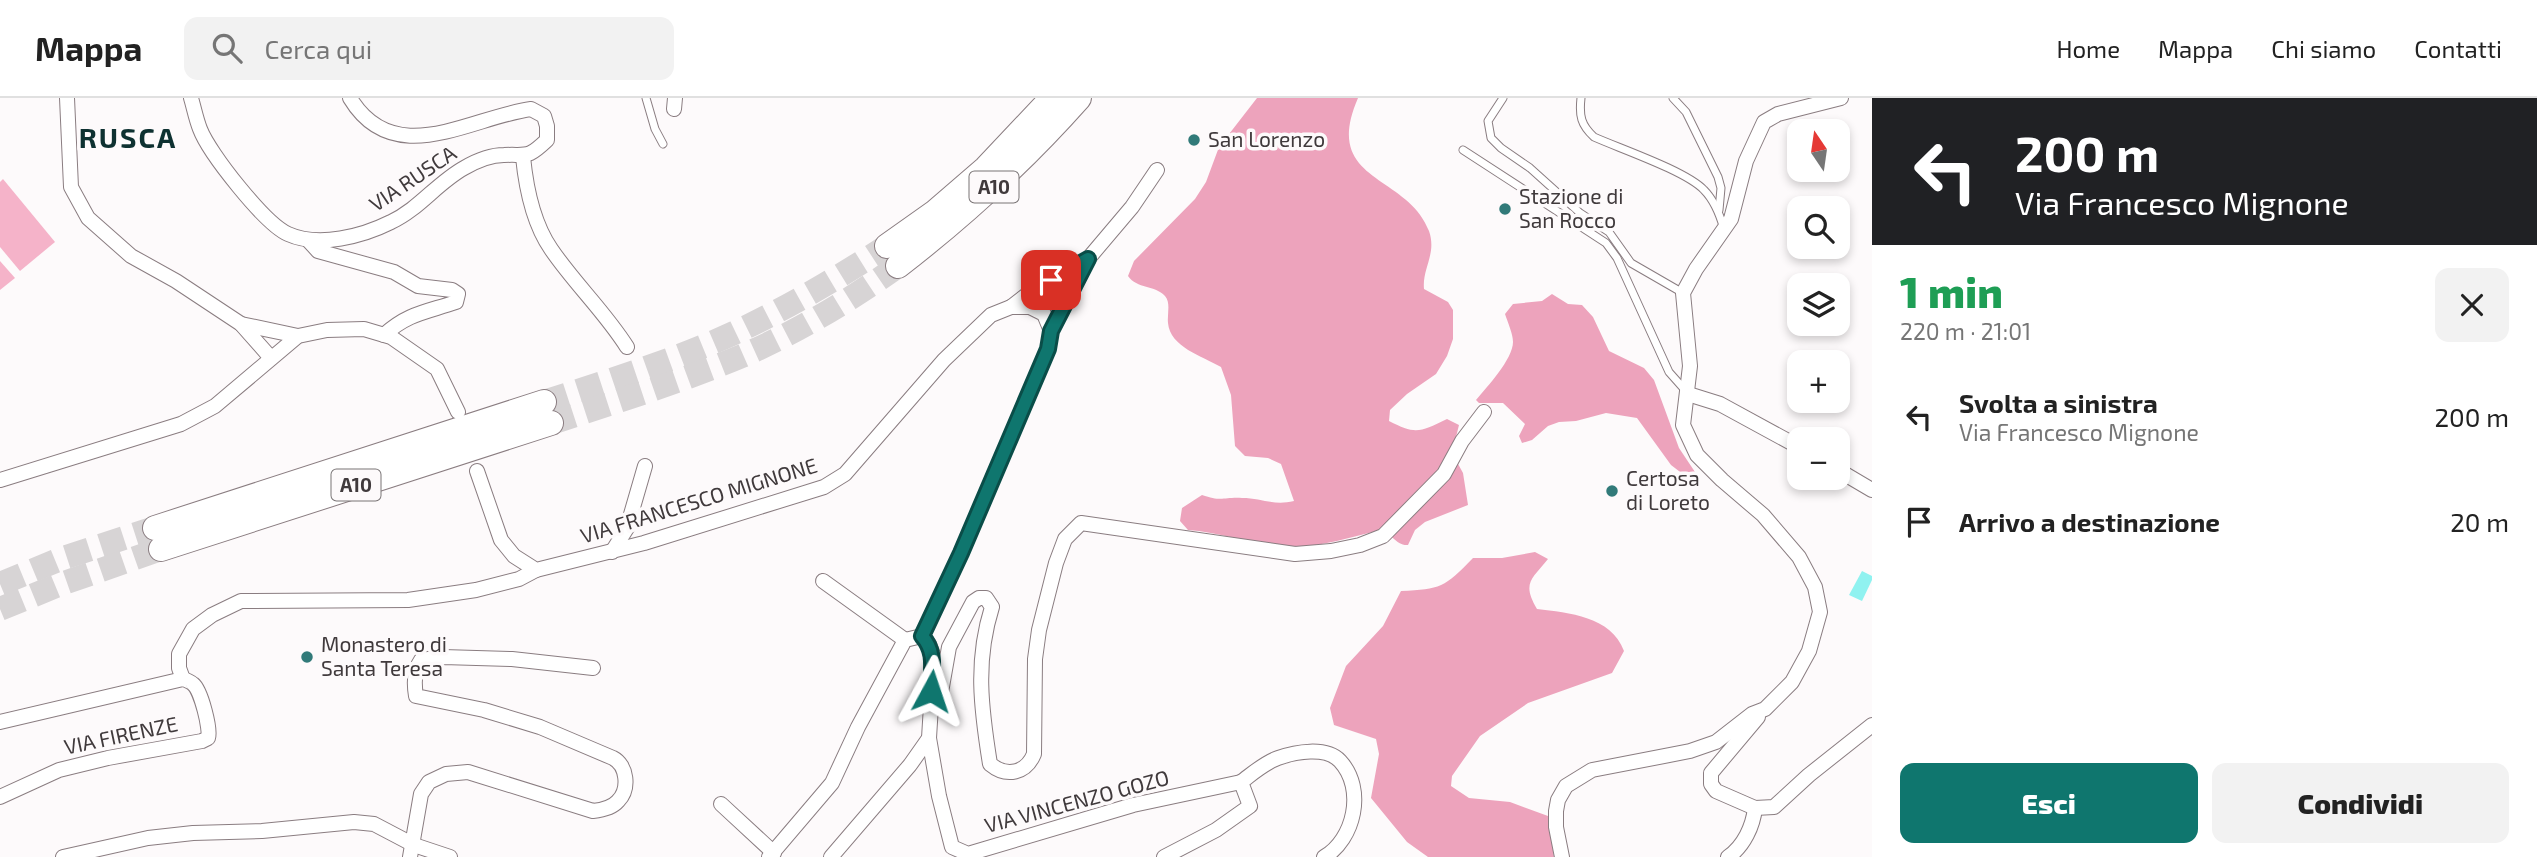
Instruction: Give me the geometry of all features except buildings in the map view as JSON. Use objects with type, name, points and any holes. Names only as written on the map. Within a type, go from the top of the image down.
[{"type":"highway","name":"A10","points":[[1052,98],[986,168],[935,212],[893,256],[949,226],[1000,182],[1079,98]]},
{"type":"highway","name":"A10","points":[[158,539],[548,413]]},
{"type":"street","points":[[66,98],[71,187],[88,218],[131,256],[241,324],[271,358]]},
{"type":"street","points":[[191,98],[200,131],[221,163],[268,220],[288,234],[308,240],[318,251],[394,272],[418,286],[452,290],[458,294],[456,302],[409,316],[384,335]]},
{"type":"street","name":"VIA RUSCA","points":[[308,240],[365,234],[394,221],[440,184],[480,160],[503,155],[523,157],[547,140],[548,126],[544,116],[531,110],[437,134],[398,134],[371,123],[359,112],[350,98]]},
{"type":"street","points":[[1841,98],[1778,114],[1764,122],[1745,162],[1731,219],[1696,269],[1684,293],[1690,366],[1683,425],[1697,455],[1722,481],[1763,515],[1799,557],[1815,587],[1820,612],[1809,651],[1792,682],[1765,709],[1712,772],[1711,784],[1716,791],[1755,808],[1774,807],[1872,725]]},
{"type":"street","points":[[523,157],[531,204],[549,247],[627,347]]},
{"type":"street","name":"VIA FRANCESCO MIGNONE","points":[[922,636],[1048,349],[1051,331],[1088,259],[1132,207],[1157,170]]},
{"type":"street","name":"VIA FRANCESCO MIGNONE","points":[[183,679],[179,668],[179,654],[193,629],[212,615],[241,601],[408,600],[476,590],[519,579],[536,570],[612,552],[824,488],[845,474],[944,360],[991,315],[1011,307],[1033,290],[1088,259]]},
{"type":"street","points":[[1011,307],[1030,307],[1044,314],[1051,331]]},
{"type":"street","points":[[241,324],[298,336],[327,330],[365,329],[391,337],[437,369],[458,412]]},
{"type":"street","points":[[0,480],[181,424],[215,406],[298,336]]},
{"type":"street","points":[[1688,394],[1720,404],[1787,440]]},
{"type":"street","points":[[930,715],[940,698],[949,647],[973,602],[986,598],[992,607],[984,634],[980,666],[990,764],[1004,772],[1019,771],[1026,767],[1034,754],[1038,630],[1065,539],[1081,523],[1295,554],[1360,545],[1383,536],[1444,474],[1462,442],[1484,412]]},
{"type":"street","points":[[612,552],[627,528],[645,466]]},
{"type":"street","points":[[477,471],[501,540],[514,556],[536,570]]},
{"type":"street","points":[[1850,477],[1872,490]]},
{"type":"street","points":[[823,581],[905,640]]},
{"type":"street","points":[[721,804],[772,855],[832,783],[858,727],[905,640],[922,636],[929,644],[934,657],[929,738],[910,765],[831,857]]},
{"type":"street","points":[[412,851],[421,794],[429,782],[446,774],[468,772],[593,811],[607,809],[619,801],[624,790],[625,774],[620,761],[540,727],[484,710],[423,699],[416,695],[415,679],[417,665],[421,660],[443,657],[512,659],[593,668]]},
{"type":"street","name":"VIA FIRENZE","points":[[0,722],[183,679],[198,690],[210,731],[208,738],[59,770],[0,797]]},
{"type":"street","points":[[1562,857],[1556,827],[1558,800],[1566,786],[1576,778],[1592,770],[1690,751],[1716,742],[1752,714],[1765,709]]},
{"type":"street","name":"VIA VINCENZO GOZO","points":[[929,738],[939,796],[952,847],[968,854],[1133,805],[1241,782]]},
{"type":"street","points":[[1164,857],[1216,830],[1250,806],[1241,782],[1276,759],[1303,752],[1324,752],[1339,760],[1347,772],[1354,793],[1354,815],[1336,850],[1324,857]]},
{"type":"street","points":[[1728,857],[1742,843],[1754,821],[1755,808]]},
{"type":"street","points":[[63,857],[148,838],[192,832],[262,831],[354,822],[374,824],[412,851],[450,857]]},
{"type":"lane","points":[[646,98],[655,129],[663,144]]},
{"type":"lane","points":[[1503,98],[1488,121],[1491,138],[1530,168],[1580,213],[1609,232],[1631,263],[1684,293]]},
{"type":"lane","points":[[1581,98],[1579,116],[1594,137],[1672,171],[1703,188],[1719,214],[1725,230]]},
{"type":"lane","points":[[1673,98],[1686,112],[1718,177],[1721,188],[1719,214]]},
{"type":"lane","points":[[1463,150],[1606,243],[1617,258],[1669,372],[1688,394]]},
{"type":"shaded area","points":[[1257,98],[1358,98],[1350,126],[1350,146],[1358,162],[1418,212],[1429,231],[1431,247],[1424,289],[1448,302],[1453,310],[1453,339],[1436,374],[1407,394],[1390,410],[1389,421],[1412,430],[1424,429],[1447,419],[1459,425],[1452,453],[1463,473],[1468,505],[1425,522],[1415,530],[1408,545],[1380,530],[1317,545],[1278,546],[1188,530],[1180,521],[1182,508],[1202,495],[1218,499],[1249,498],[1280,503],[1294,501],[1281,464],[1268,458],[1245,456],[1235,446],[1231,395],[1221,367],[1181,345],[1170,331],[1168,302],[1165,296],[1136,283],[1128,276],[1134,261],[1195,199],[1206,182],[1219,147]]},
{"type":"shaded area","points":[[3,179],[55,242],[20,271],[0,247],[0,182]]},
{"type":"shaded area","points":[[0,261],[15,278],[0,290]]},
{"type":"shaded area","points":[[1552,294],[1568,304],[1582,305],[1593,317],[1609,351],[1644,368],[1654,380],[1679,448],[1701,481],[1701,488],[1671,465],[1637,418],[1606,413],[1576,421],[1559,422],[1548,426],[1532,440],[1522,443],[1519,436],[1525,424],[1503,403],[1479,403],[1476,400],[1499,372],[1512,349],[1512,336],[1505,314],[1513,304],[1542,301]]},
{"type":"shaded area","points":[[1535,552],[1548,559],[1530,582],[1530,593],[1537,609],[1575,615],[1599,623],[1618,639],[1624,651],[1612,673],[1528,703],[1480,736],[1452,776],[1451,786],[1469,798],[1510,802],[1548,816],[1554,857],[1428,857],[1407,842],[1371,798],[1379,754],[1376,739],[1334,725],[1330,708],[1346,666],[1383,626],[1401,591],[1441,585],[1455,576],[1473,558],[1502,558]]},
{"type":"water","points":[[1862,571],[1872,576],[1872,580],[1862,601],[1849,595]]},
{"type":"tunnel","points":[[544,402],[664,362],[734,333],[812,292],[887,246]]},
{"type":"tunnel","points":[[551,423],[742,356],[822,315],[898,266]]},
{"type":"tunnel","points":[[0,584],[63,558],[155,528]]},
{"type":"tunnel","points":[[0,609],[61,584],[161,549]]},
{"type":"place","name":"San Lorenzo","points":[[1194,140]]},
{"type":"place","name":"Stazione di San Rocco","points":[[1505,209]]},
{"type":"place","name":"Certosa di Loreto","points":[[1612,491]]},
{"type":"place","name":"Monastero di Santa Teresa","points":[[307,657]]},
{"type":"district","name":"RUSCA","points":[[128,138]]},
{"type":"route","points":[[931,691],[934,657],[929,644],[922,636],[961,553],[1048,349],[1051,331],[1088,259],[1051,280]]}]
